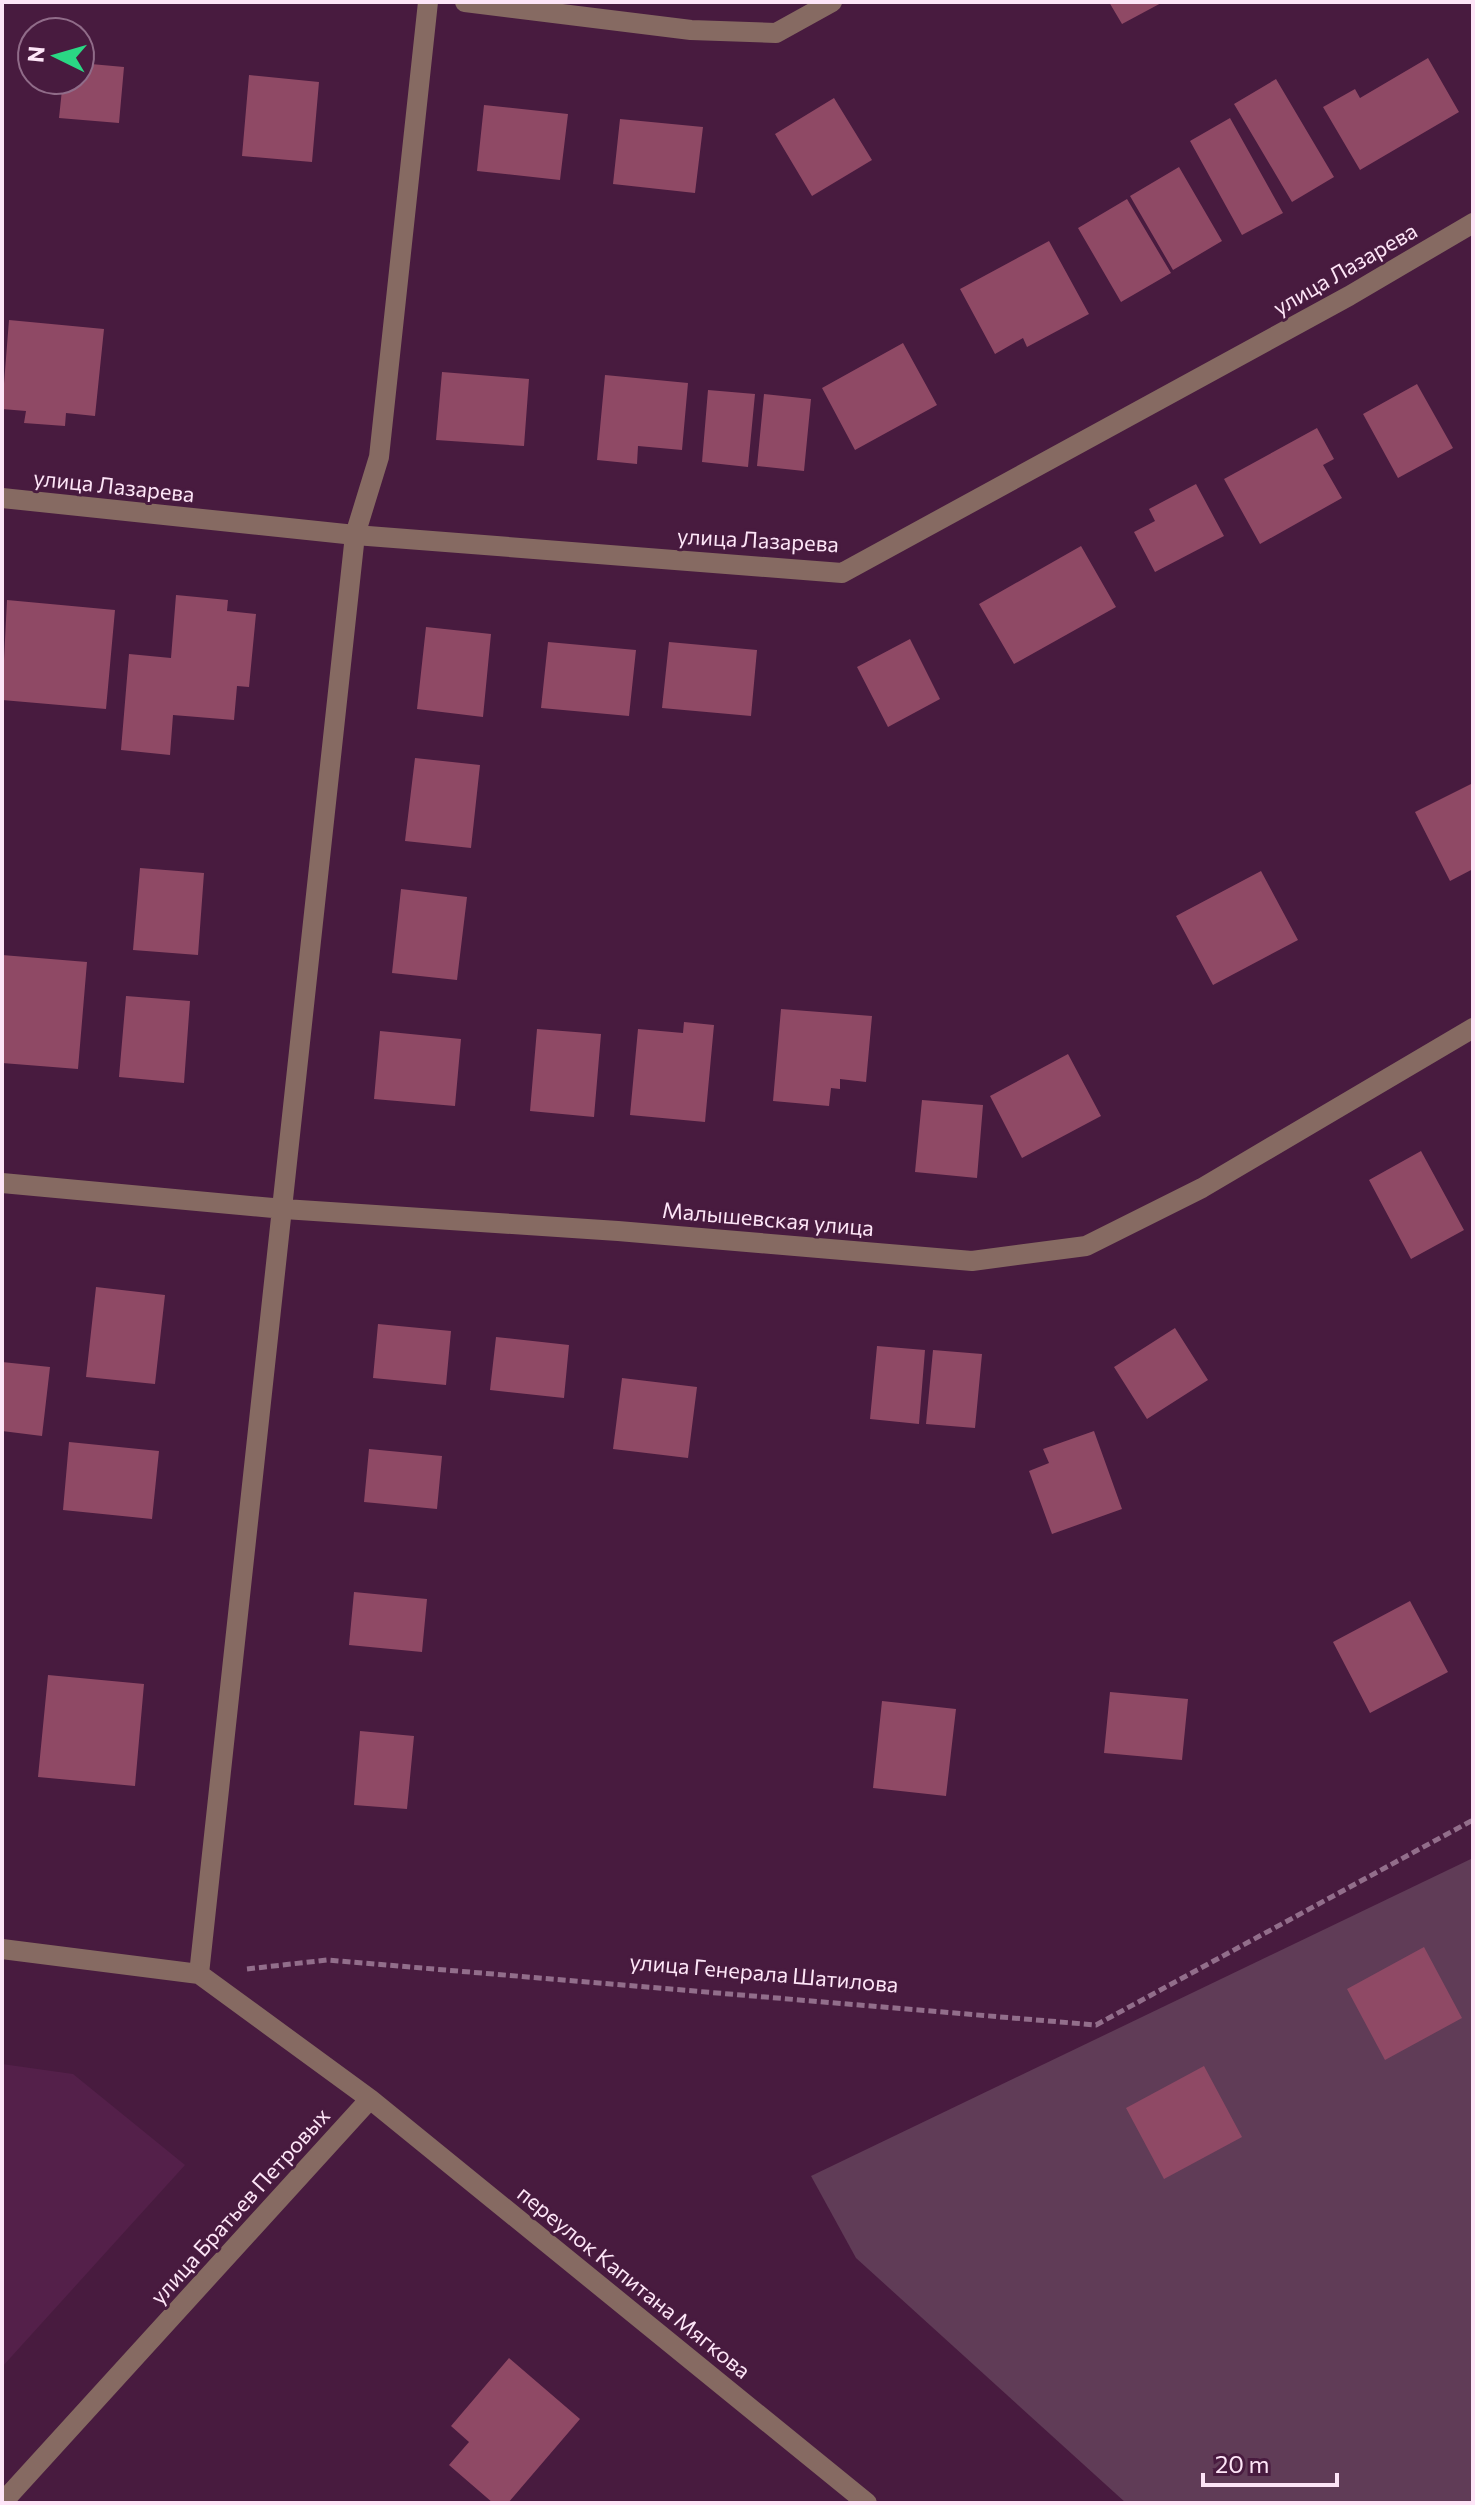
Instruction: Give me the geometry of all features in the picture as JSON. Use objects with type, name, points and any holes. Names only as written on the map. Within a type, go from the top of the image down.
[{"type":"street","points":[[199,1974],[355,535],[379,457],[428,2]]},
{"type":"street","points":[[465,2],[691,30],[776,33],[832,2]]},
{"type":"street","name":"улица Лазарева","points":[[2,498],[355,535],[842,573],[1349,296],[1473,223]]},
{"type":"street","name":"Малышевская улица","points":[[2,1183],[284,1209],[618,1231],[972,1261],[1086,1246],[1202,1188],[1473,1028]]},
{"type":"street","points":[[2,1949],[199,1974],[370,2099]]},
{"type":"street","name":"улица Братьев Петровых","points":[[2,2503],[370,2099]]},
{"type":"street","name":"переулок Капитана Мягкова","points":[[370,2099],[867,2503]]},
{"type":"path","name":"улица Генерала Шатилова","points":[[199,1974],[327,1960],[1096,2025],[1473,1820]]},
{"type":"shaded area","points":[[1473,1858],[1473,2503],[1126,2503],[856,2258],[811,2176]]},
{"type":"shaded area","points":[[2,2064],[73,2074],[185,2165],[2,2367]]},
{"type":"building","points":[[1109,2],[1163,2],[1122,24]]},
{"type":"building","points":[[1428,58],[1459,112],[1360,170],[1323,107],[1355,89],[1360,98]]},
{"type":"building","points":[[96,64],[124,67],[119,123],[59,118],[61,96],[96,96]]},
{"type":"building","points":[[249,75],[319,82],[312,162],[242,156]]},
{"type":"building","points":[[1276,79],[1334,177],[1292,202],[1234,104]]},
{"type":"building","points":[[834,98],[872,160],[812,196],[775,134]]},
{"type":"building","points":[[484,105],[568,114],[560,180],[477,171]]},
{"type":"building","points":[[1230,118],[1283,213],[1242,235],[1190,141]]},
{"type":"building","points":[[620,119],[703,127],[695,193],[613,184]]},
{"type":"building","points":[[1179,167],[1222,241],[1173,270],[1130,196]]},
{"type":"building","points":[[1127,199],[1171,273],[1121,302],[1078,228]]},
{"type":"building","points":[[1049,241],[1089,314],[1027,347],[1023,338],[995,354],[960,289]]},
{"type":"building","points":[[9,320],[104,329],[95,416],[66,413],[65,426],[24,423],[26,411],[2,409]]},
{"type":"building","points":[[903,343],[937,405],[855,450],[822,388]]},
{"type":"building","points":[[442,372],[529,379],[524,446],[436,440]]},
{"type":"building","points":[[605,375],[688,383],[682,450],[638,446],[637,464],[597,460]]},
{"type":"building","points":[[1417,384],[1453,448],[1398,478],[1363,414]]},
{"type":"building","points":[[708,390],[755,394],[748,467],[702,462]]},
{"type":"building","points":[[764,394],[811,399],[804,471],[757,466]]},
{"type":"building","points":[[1317,428],[1334,459],[1323,465],[1342,498],[1260,544],[1224,479]]},
{"type":"building","points":[[1196,484],[1224,536],[1155,572],[1134,532],[1155,521],[1149,509]]},
{"type":"building","points":[[1081,546],[1116,607],[1014,664],[979,604]]},
{"type":"building","points":[[176,595],[228,600],[227,611],[256,614],[249,687],[237,686],[234,720],[173,715],[170,755],[121,750],[129,654],[171,658]]},
{"type":"building","points":[[7,600],[115,610],[106,709],[2,700]]},
{"type":"building","points":[[426,627],[491,634],[483,717],[417,709]]},
{"type":"building","points":[[910,639],[940,699],[888,727],[857,667]]},
{"type":"building","points":[[548,642],[636,650],[629,716],[541,708]]},
{"type":"building","points":[[669,642],[757,650],[751,716],[662,708]]},
{"type":"building","points":[[415,758],[480,765],[471,848],[405,841]]},
{"type":"building","points":[[1473,783],[1473,869],[1450,881],[1415,812]]},
{"type":"building","points":[[140,868],[204,873],[198,955],[133,950]]},
{"type":"building","points":[[1261,871],[1298,940],[1213,985],[1176,916]]},
{"type":"building","points":[[401,889],[467,897],[457,980],[392,973]]},
{"type":"building","points":[[2,955],[87,962],[78,1069],[2,1063]]},
{"type":"building","points":[[126,996],[190,1001],[184,1083],[119,1077]]},
{"type":"building","points":[[781,1009],[872,1016],[866,1082],[840,1079],[840,1089],[831,1088],[829,1106],[773,1101]]},
{"type":"building","points":[[684,1022],[714,1025],[705,1122],[630,1115],[638,1029],[683,1033]]},
{"type":"building","points":[[537,1029],[601,1034],[594,1117],[530,1111]]},
{"type":"building","points":[[380,1031],[461,1039],[455,1106],[374,1099]]},
{"type":"building","points":[[1068,1054],[1101,1116],[1022,1158],[990,1096]]},
{"type":"building","points":[[922,1100],[983,1105],[977,1178],[915,1172]]},
{"type":"building","points":[[1421,1151],[1464,1230],[1411,1259],[1369,1180]]},
{"type":"building","points":[[96,1287],[165,1295],[155,1384],[86,1377]]},
{"type":"building","points":[[378,1324],[451,1331],[446,1385],[373,1378]]},
{"type":"building","points":[[1175,1328],[1208,1380],[1147,1419],[1114,1367]]},
{"type":"building","points":[[496,1337],[569,1345],[564,1398],[490,1390]]},
{"type":"building","points":[[877,1346],[925,1350],[919,1424],[870,1419]]},
{"type":"building","points":[[933,1350],[982,1354],[975,1428],[926,1424]]},
{"type":"building","points":[[2,1362],[50,1367],[42,1436],[2,1431]]},
{"type":"building","points":[[622,1378],[697,1387],[688,1458],[613,1449]]},
{"type":"building","points":[[1094,1431],[1122,1509],[1052,1534],[1029,1471],[1049,1463],[1043,1449]]},
{"type":"building","points":[[69,1442],[159,1451],[152,1519],[63,1510]]},
{"type":"building","points":[[369,1449],[442,1456],[437,1509],[364,1502]]},
{"type":"building","points":[[354,1592],[427,1599],[422,1652],[349,1645]]},
{"type":"building","points":[[1410,1601],[1448,1672],[1370,1713],[1333,1642]]},
{"type":"building","points":[[48,1675],[144,1684],[135,1786],[38,1777]]},
{"type":"building","points":[[1110,1692],[1188,1699],[1182,1760],[1104,1753]]},
{"type":"building","points":[[882,1701],[956,1709],[946,1796],[873,1788]]},
{"type":"building","points":[[360,1731],[414,1736],[407,1809],[354,1805]]},
{"type":"building","points":[[1424,1947],[1462,2018],[1385,2060],[1347,1989]]},
{"type":"building","points":[[1204,2066],[1242,2137],[1164,2179],[1126,2108]]},
{"type":"building","points":[[509,2358],[580,2419],[508,2503],[493,2503],[449,2465],[469,2442],[451,2426]]}]
